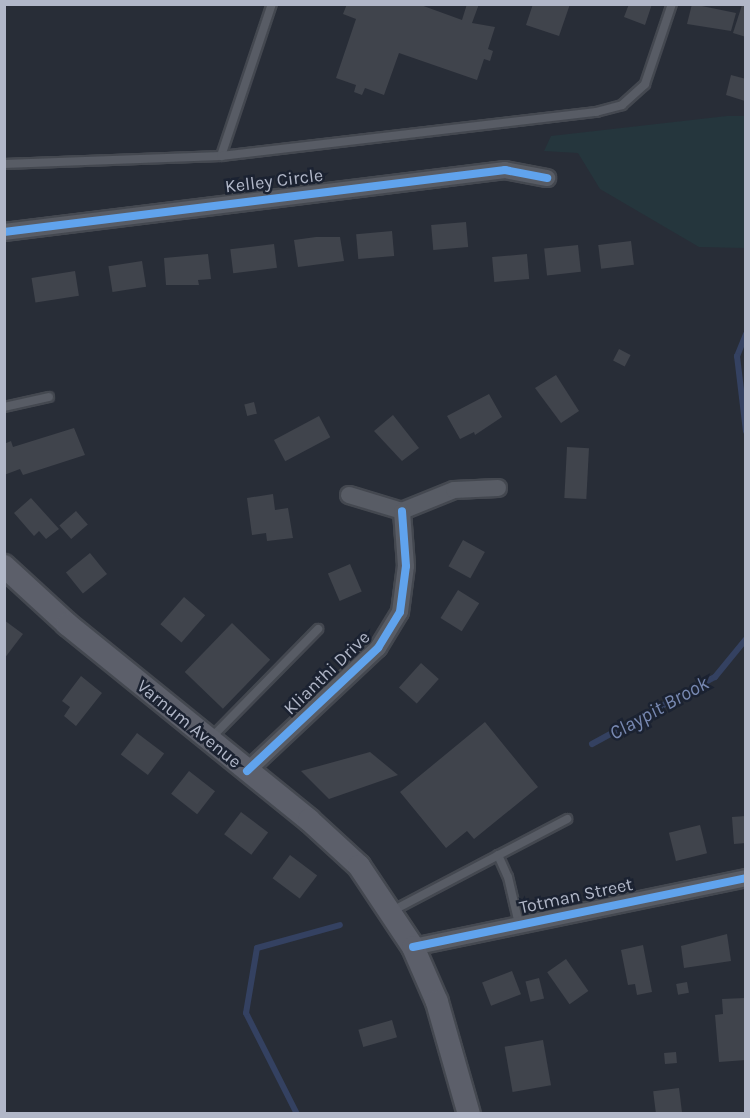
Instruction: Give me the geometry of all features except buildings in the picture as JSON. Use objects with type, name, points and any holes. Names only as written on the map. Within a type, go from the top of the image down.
[{"type":"main road","name":"Varnum Avenue","points":[[4,566],[67,624],[339,846],[392,911],[413,947],[436,1002],[469,1113]]},
{"type":"street","name":"Kelley Circle","points":[[4,232],[505,170],[547,178]]},
{"type":"street","points":[[349,495],[402,511],[454,490],[498,488]]},
{"type":"street","name":"Klianthi Drive","points":[[247,771],[378,648],[400,612],[406,566],[402,511]]},
{"type":"street","name":"Totman Street","points":[[413,947],[746,878]]},
{"type":"lane","points":[[221,156],[272,4]]},
{"type":"lane","points":[[4,164],[221,156],[596,112],[622,105],[645,84],[672,4]]},
{"type":"lane","points":[[4,407],[49,397]]},
{"type":"lane","points":[[209,740],[318,629]]},
{"type":"lane","points":[[392,911],[567,819]]},
{"type":"lane","points":[[498,855],[508,877],[519,924]]},
{"type":"shaded area","points":[[727,116],[745,116],[745,248],[699,247],[600,189],[578,153],[544,151],[551,136]]},
{"type":"waterway","name":"Claypit Brook","points":[[746,334],[737,356],[746,431]]},
{"type":"waterway","name":"Claypit Brook","points":[[592,744],[715,677],[746,639]]},
{"type":"waterway","name":"Claypit Brook","points":[[297,1114],[246,1013],[257,948],[340,925]]},
{"type":"cycle path","points":[[4,232],[505,170],[547,178]]},
{"type":"cycle path","points":[[247,771],[378,648],[400,612],[406,566],[402,511]]},
{"type":"cycle path","points":[[413,947],[746,878]]}]
